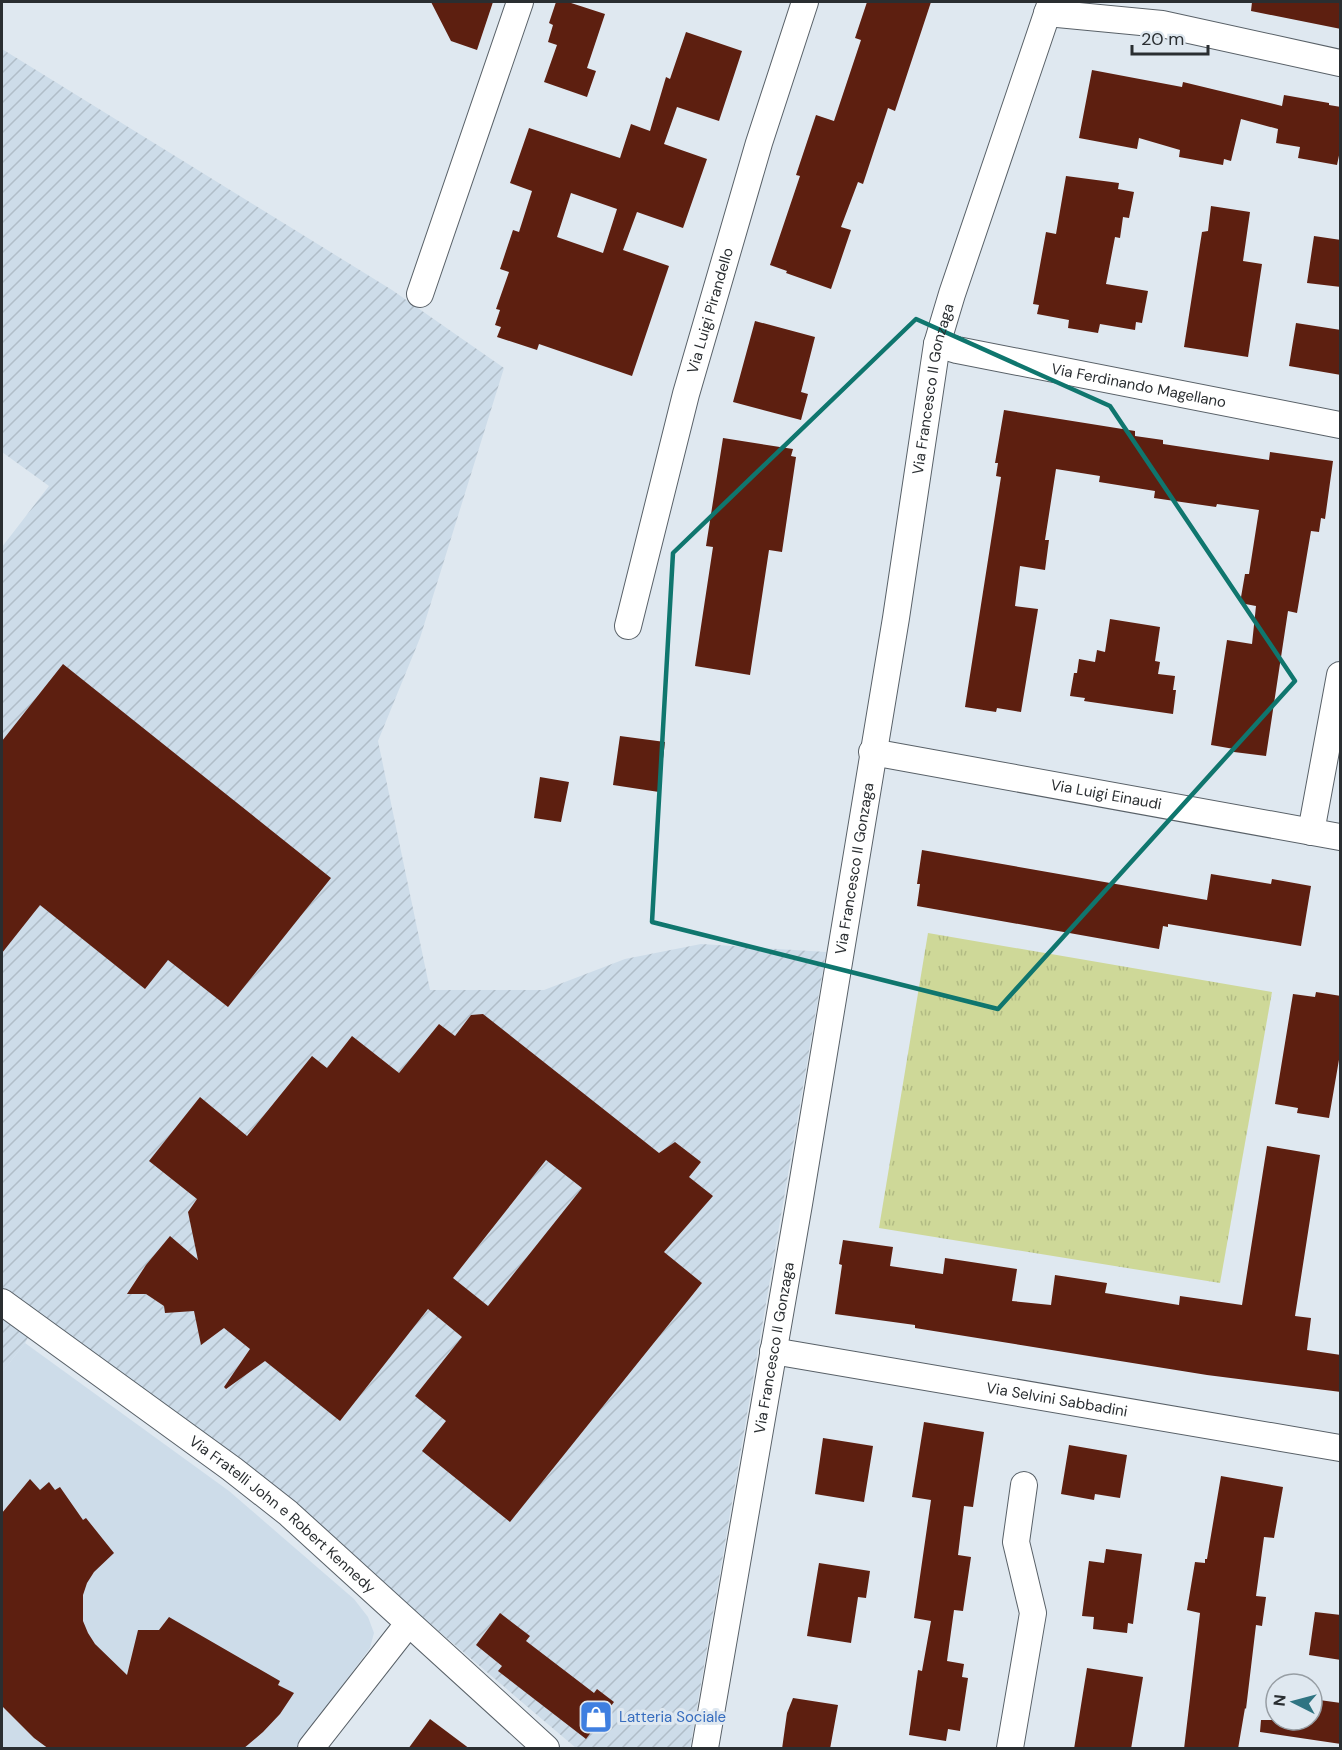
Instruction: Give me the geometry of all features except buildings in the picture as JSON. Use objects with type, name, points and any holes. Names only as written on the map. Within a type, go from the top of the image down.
[{"type":"street","points":[[420,294],[520,2]]},
{"type":"street","name":"Via Luigi Pirandello","points":[[628,626],[686,394],[759,143],[805,2]]},
{"type":"street","points":[[1049,7],[1162,24],[1341,63]]},
{"type":"street","name":"Via Francesco II Gonzaga","points":[[705,1749],[896,618],[937,344],[1049,7]]},
{"type":"street","name":"Via Ferdinando Magellano","points":[[937,344],[957,350],[1341,424]]},
{"type":"street","points":[[1311,832],[1341,675]]},
{"type":"street","name":"Via Luigi Einaudi","points":[[872,752],[1341,837]]},
{"type":"street","name":"Via Fratelli John e Robert Kennedy","points":[[2,1302],[247,1480],[288,1513],[546,1749]]},
{"type":"street","name":"Via Selvini Sabbadini","points":[[774,1351],[1341,1448]]},
{"type":"street","points":[[1010,1749],[1032,1613],[1016,1542],[1024,1485]]},
{"type":"street","points":[[311,1749],[408,1624]]},
{"type":"highlighted area","points":[[916,319],[1110,406],[1295,681],[998,1009],[652,922],[673,553]]},
{"type":"shaded area","points":[[2,49],[392,290],[504,368],[420,638],[378,741],[430,990],[544,990],[625,959],[701,944],[826,952],[690,1748],[576,1748],[294,1508],[38,1320],[25,1343],[2,1372],[2,547],[49,486],[2,452]]},
{"type":"shaded area","points":[[25,1343],[229,1491],[354,1599],[368,1617],[374,1633],[370,1648],[296,1748],[2,1748],[2,1372]]},
{"type":"green space","points":[[928,933],[1272,992],[1220,1283],[879,1228]]},
{"type":"place","name":"Latteria Sociale","points":[[596,1717]]}]
